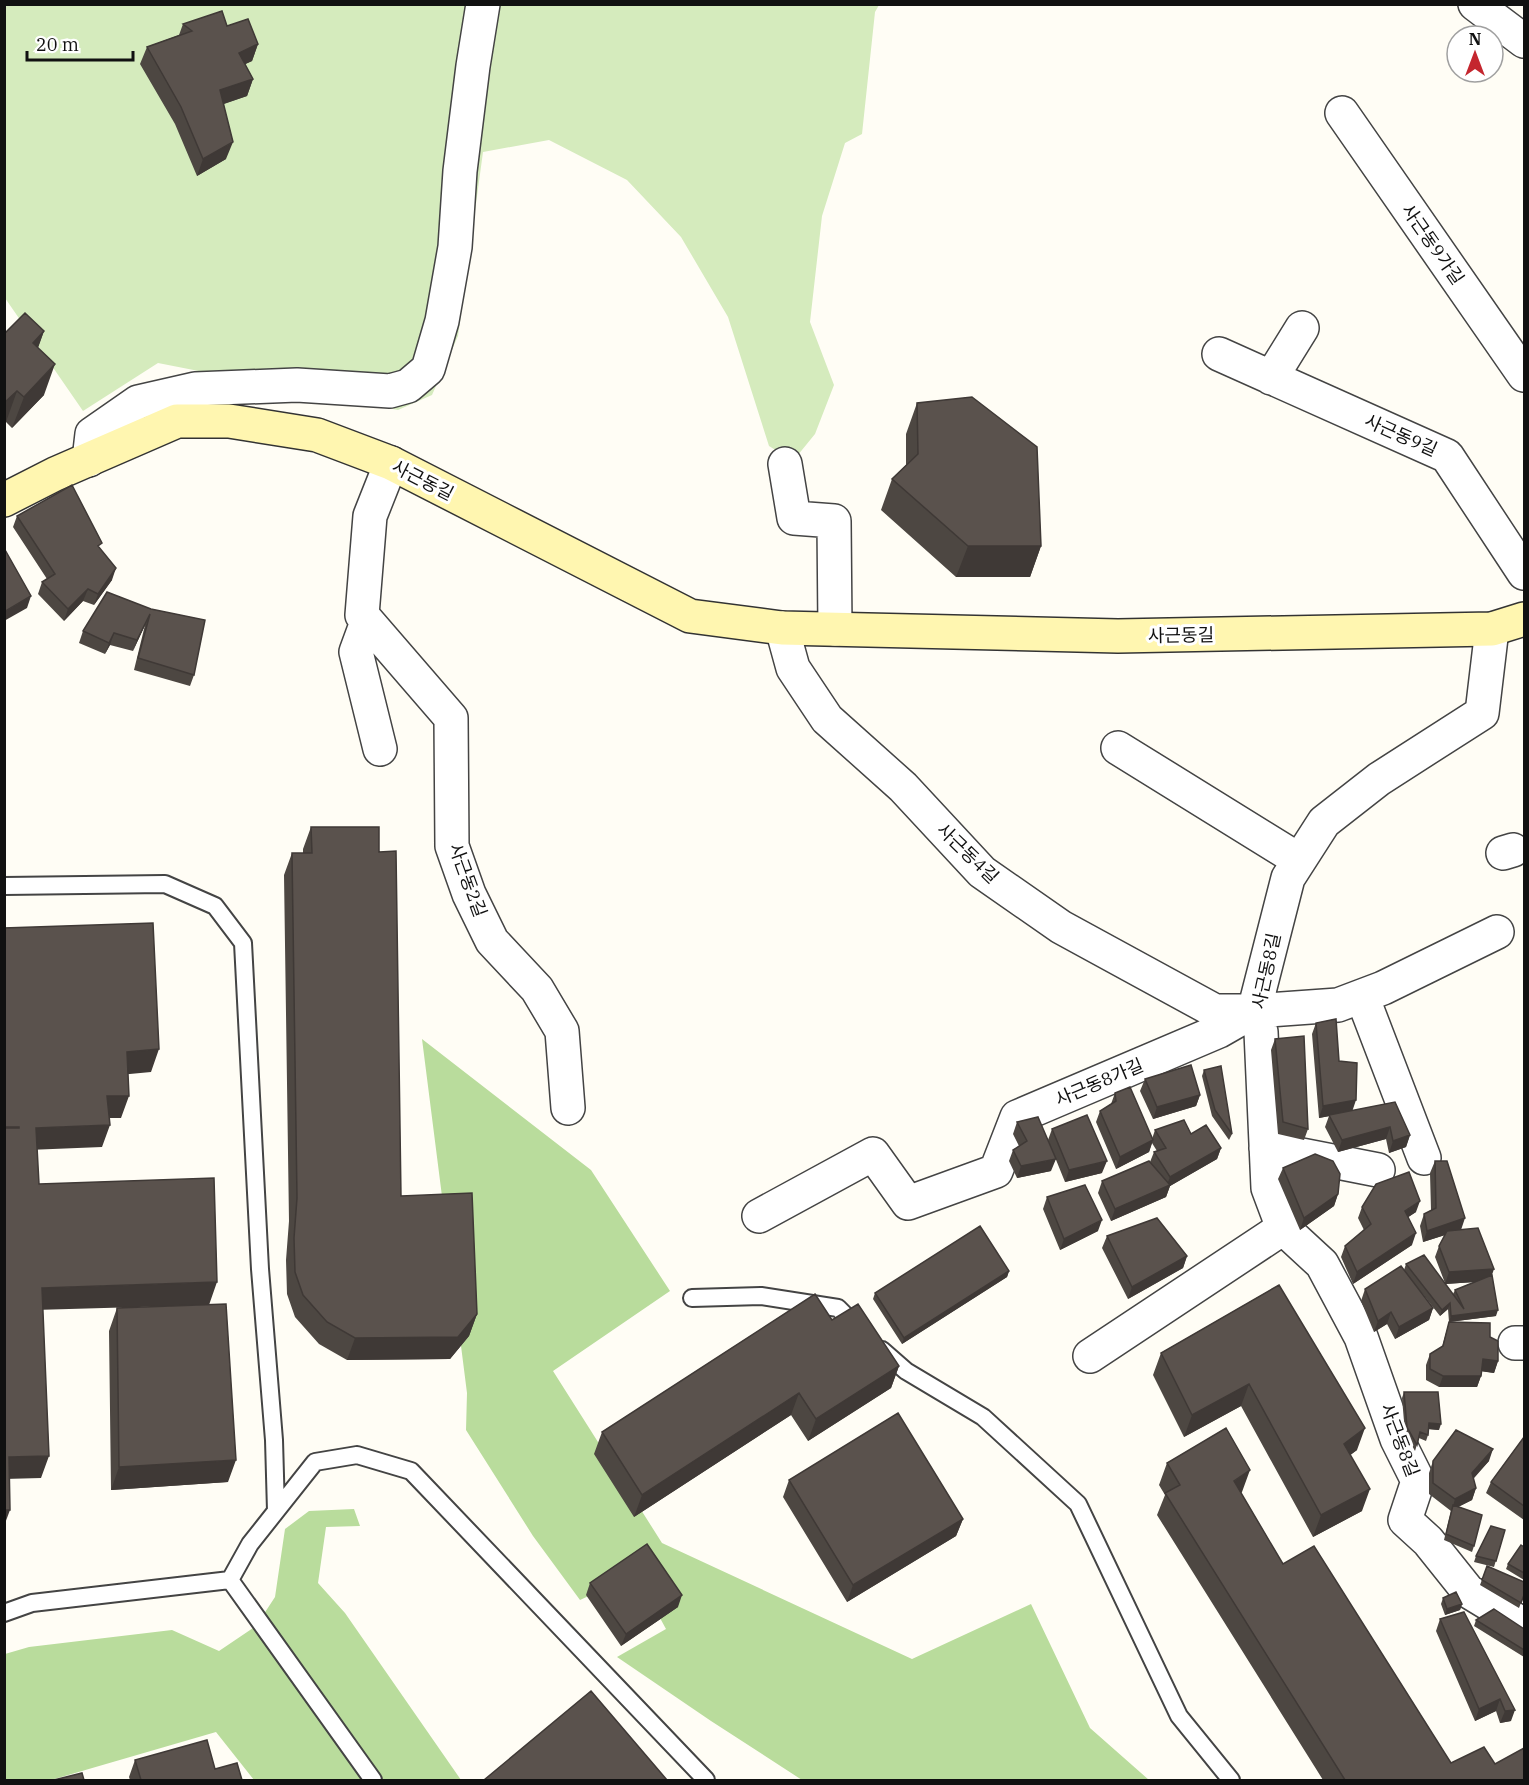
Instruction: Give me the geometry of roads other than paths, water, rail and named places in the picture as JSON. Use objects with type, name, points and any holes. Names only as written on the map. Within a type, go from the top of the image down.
[{"type":"street","points":[[89,460],[92,434],[138,402],[195,389],[297,385],[390,391],[408,386],[428,369],[442,321],[455,247],[460,171],[483,4]]},
{"type":"street","points":[[1475,4],[1524,41]]},
{"type":"street","name":"사근동9가길","points":[[1342,113],[1524,375]]},
{"type":"street","points":[[1271,378],[1302,328]]},
{"type":"street","name":"사근동9길","points":[[1219,354],[1447,456],[1522,564]]},
{"type":"street","name":"사근동길","points":[[4,500],[177,421],[229,421],[317,435],[391,463],[690,616],[782,628],[1118,636],[1492,629],[1524,619]]},
{"type":"street","points":[[380,749],[356,652],[367,622],[362,615],[370,516],[391,463]]},
{"type":"street","points":[[785,464],[794,518],[834,521],[835,629]]},
{"type":"street","name":"사근동2길","points":[[367,622],[451,718],[452,846],[469,894],[492,941],[537,989],[562,1031],[568,1108]]},
{"type":"street","name":"사근동4길","points":[[782,628],[793,668],[826,719],[903,787],[982,872],[1061,927],[1215,1011],[1254,1011]]},
{"type":"street","name":"사근동8길","points":[[1492,629],[1482,713],[1379,779],[1323,822],[1299,860],[1288,878],[1254,1011],[1261,1032],[1268,1188],[1283,1228],[1322,1264],[1361,1337],[1397,1439],[1418,1481],[1405,1520],[1428,1541],[1468,1591],[1524,1625]]},
{"type":"street","points":[[1118,748],[1299,860]]},
{"type":"street","name":"사근동8가길","points":[[759,1216],[873,1154],[908,1203],[996,1171],[1017,1117],[1219,1031],[1254,1011],[1338,1005],[1362,996],[1497,932]]},
{"type":"street","points":[[1362,996],[1424,1158]]},
{"type":"street","points":[[1266,1148],[1378,1170]]},
{"type":"street","points":[[1090,1356],[1283,1228]]},
{"type":"lane","points":[[4,886],[165,884],[215,906],[243,943],[260,1269],[274,1440],[276,1511]]},
{"type":"lane","points":[[692,1298],[761,1296],[838,1308],[906,1371],[983,1418],[1078,1504],[1179,1716],[1231,1780]]},
{"type":"lane","points":[[230,1580],[249,1544],[315,1462],[357,1455],[411,1471],[706,1780]]},
{"type":"lane","points":[[4,1613],[32,1602],[230,1580]]},
{"type":"lane","points":[[230,1580],[373,1780]]}]
